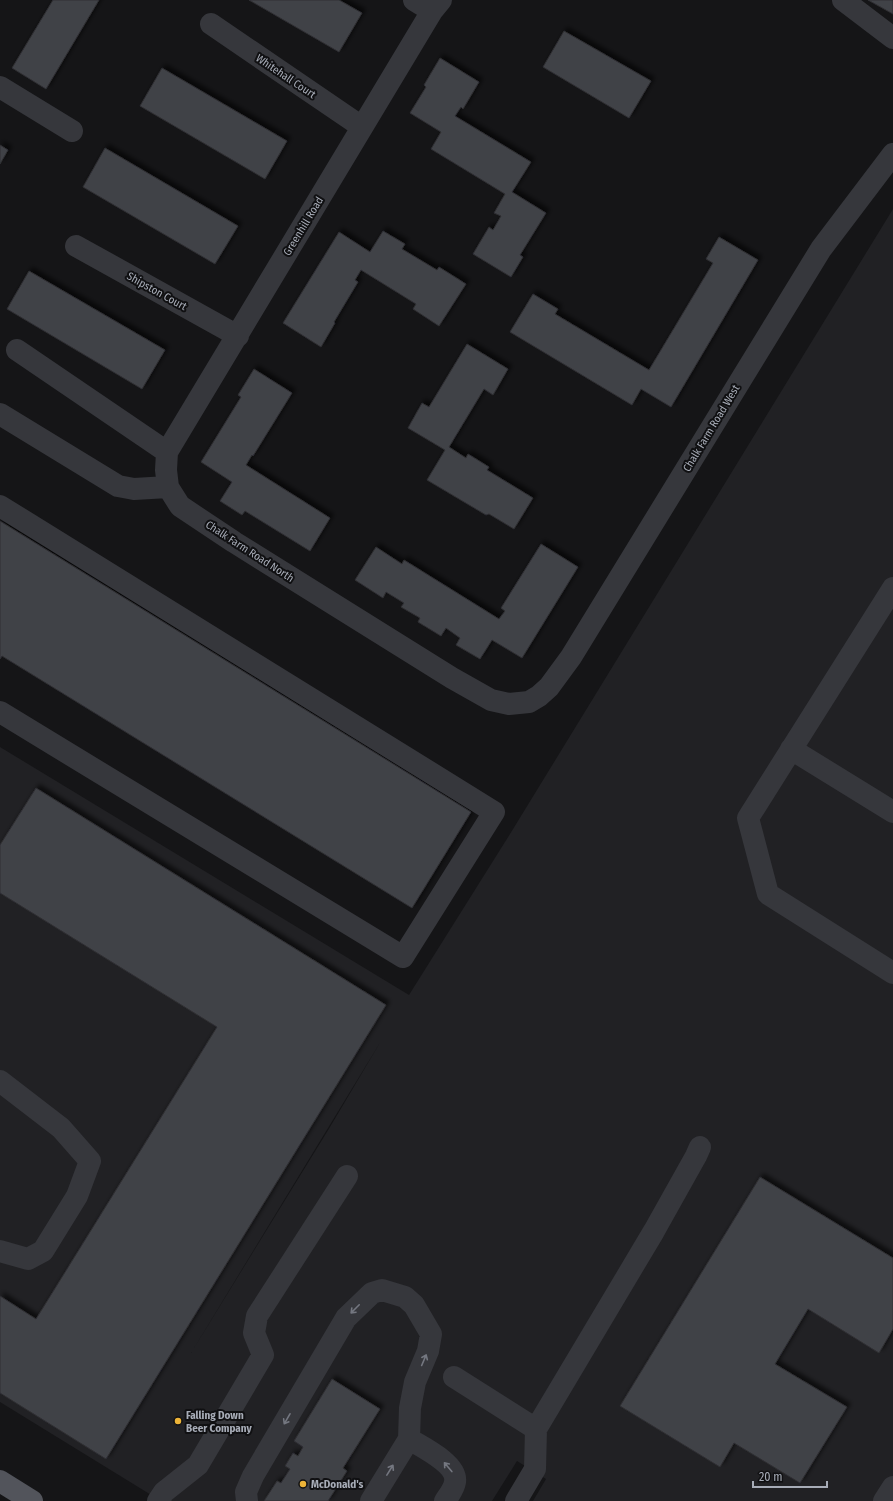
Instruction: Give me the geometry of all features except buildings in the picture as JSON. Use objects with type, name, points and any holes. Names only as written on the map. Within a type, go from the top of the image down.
[{"type":"main road","points":[[0,1481],[32,1501]]},
{"type":"street","points":[[414,0],[437,6]]},
{"type":"street","points":[[843,0],[893,38]]},
{"type":"street","name":"Greenhill Road","points":[[167,452],[238,336],[362,127],[437,6]]},
{"type":"street","name":"Whitehall Court","points":[[211,24],[362,127]]},
{"type":"street","points":[[0,87],[72,131]]},
{"type":"street","name":"Chalk Farm Road West","points":[[529,702],[549,687],[571,657],[821,249],[893,154]]},
{"type":"street","name":"Shipston Court","points":[[76,246],[238,336]]},
{"type":"street","points":[[17,350],[167,452]]},
{"type":"street","points":[[0,414],[118,486],[134,489],[168,487]]},
{"type":"street","name":"Chalk Farm Road North","points":[[167,452],[166,470],[168,487],[180,506],[234,542],[452,678],[491,700],[509,704],[529,702]]},
{"type":"street","points":[[0,506],[494,812],[403,957],[0,712]]},
{"type":"street","points":[[893,588],[748,818],[768,894],[893,973]]},
{"type":"street","points":[[792,749],[893,812]]},
{"type":"street","points":[[0,1081],[61,1128],[90,1161],[77,1196],[43,1251],[28,1258],[0,1251]]},
{"type":"street","points":[[516,1501],[535,1469],[536,1429],[654,1231],[700,1147]]},
{"type":"street","points":[[158,1501],[164,1492],[198,1465],[263,1355],[254,1333],[257,1316],[347,1176]]},
{"type":"street","points":[[247,1501],[246,1492],[253,1476],[346,1318],[372,1293],[382,1290],[405,1296],[414,1305],[431,1334],[428,1351],[415,1382],[410,1408],[409,1438],[371,1501]]},
{"type":"street","points":[[454,1377],[536,1429]]},
{"type":"street","points":[[409,1438],[439,1457],[450,1467],[455,1477],[454,1488],[445,1501]]},
{"type":"street","points":[[884,1501],[893,1487]]},
{"type":"shaded area","points":[[893,209],[893,1501],[533,1501],[546,1479],[517,1461],[492,1501],[161,1501],[0,1402],[0,747],[409,995],[510,834]],"holes":[[[381,1041],[330,1127],[191,1353]]]},
{"type":"place","name":"Falling Down Beer Company","points":[[178,1421]]},
{"type":"place","name":"McDonald's","points":[[303,1484]]}]
